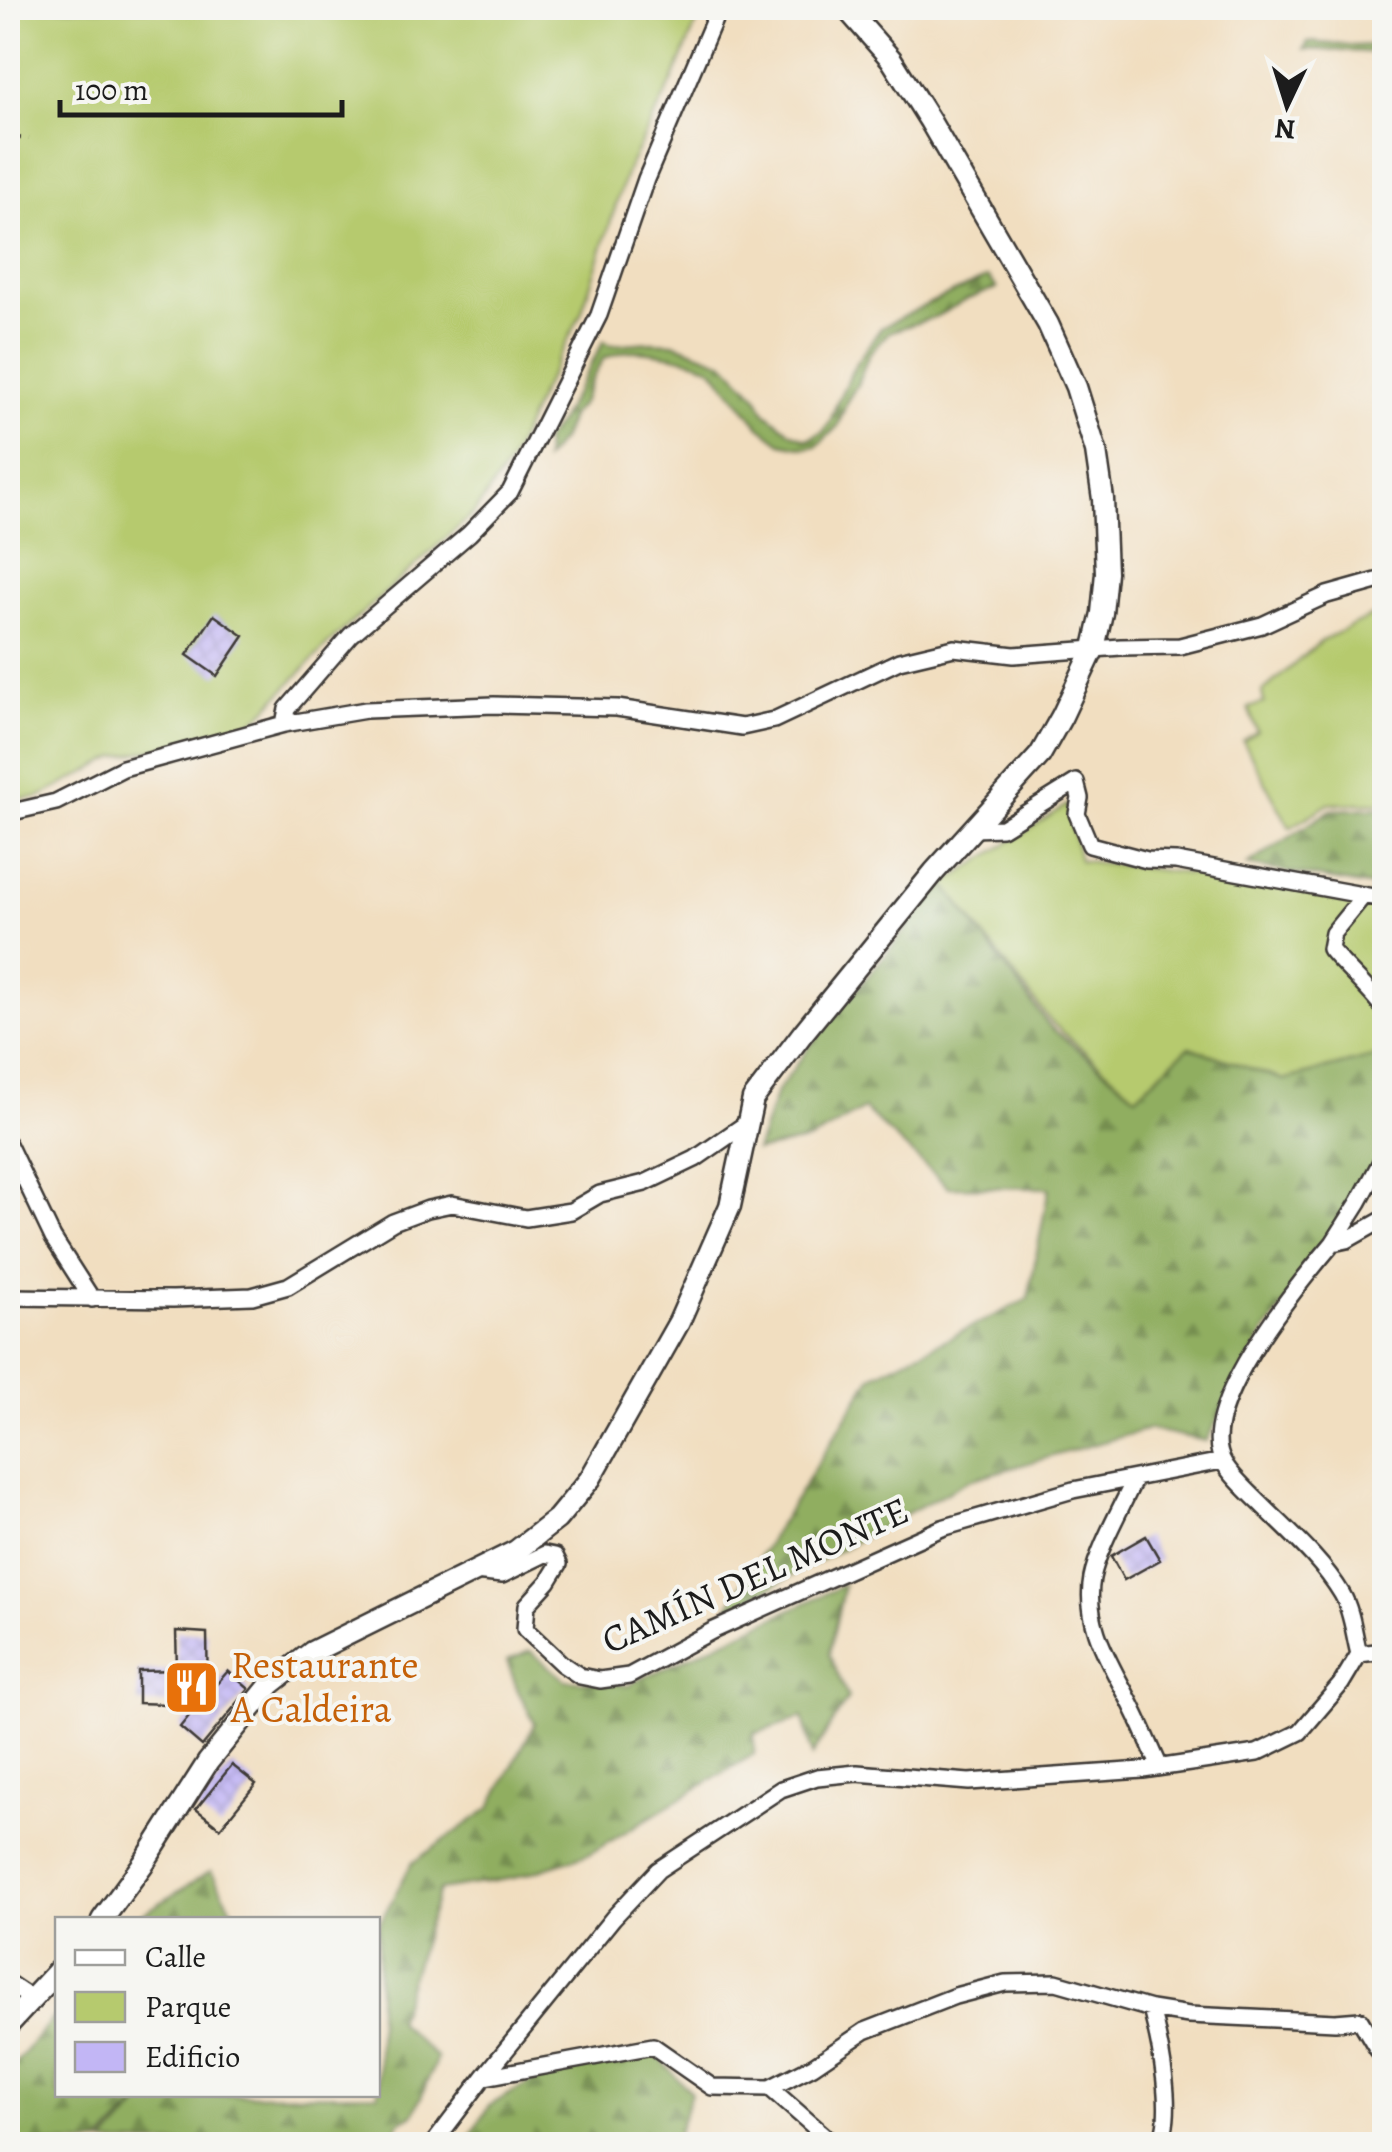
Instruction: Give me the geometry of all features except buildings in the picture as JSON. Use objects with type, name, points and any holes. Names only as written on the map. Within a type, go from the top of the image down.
[{"type":"street","points":[[284,724],[287,710],[351,634],[470,534],[510,492],[599,315],[646,179],[719,8]]},
{"type":"street","points":[[104,1917],[208,1762],[271,1684],[312,1652],[516,1551],[557,1520],[590,1479],[679,1322],[723,1223],[752,1099],[934,872],[1040,756],[1094,648],[1106,573],[1103,499],[1096,451],[1076,387],[1048,324],[930,121],[891,59],[850,10]]},
{"type":"street","points":[[8,813],[56,802],[123,768],[284,724],[366,710],[617,708],[742,727],[774,720],[898,661],[954,648],[1014,655],[1180,646],[1262,625],[1327,596],[1384,579]]},
{"type":"street","points":[[974,828],[1002,828],[1076,782],[1080,798],[1076,814],[1090,845],[1148,860],[1176,860],[1384,899]]},
{"type":"street","points":[[1364,895],[1334,933],[1330,949],[1384,1009]]},
{"type":"street","points":[[8,1297],[252,1296],[288,1286],[393,1222],[452,1204],[526,1218],[571,1211],[600,1194],[645,1183],[695,1158],[747,1123]]},
{"type":"street","points":[[8,1144],[53,1238],[92,1299]]},
{"type":"street","points":[[433,2144],[614,1918],[658,1870],[781,1789],[816,1777],[857,1772],[968,1782],[1143,1770],[1257,1753],[1300,1732],[1341,1684],[1359,1654],[1344,1597],[1312,1554],[1222,1460],[1217,1439],[1244,1362],[1270,1322],[1333,1243],[1384,1156]]},
{"type":"street","points":[[1333,1243],[1384,1219]]},
{"type":"street","points":[[1160,1767],[1104,1654],[1090,1607],[1092,1579],[1135,1478],[1222,1460]]},
{"type":"street","name":"CAMÍN DEL MONTE","points":[[475,1572],[502,1575],[545,1554],[555,1556],[559,1564],[526,1605],[525,1629],[580,1676],[600,1680],[629,1676],[712,1631],[942,1528],[1073,1490],[1135,1478]]},
{"type":"street","points":[[1359,1654],[1384,1651]]},
{"type":"street","points":[[8,2024],[55,1973]]},
{"type":"street","points":[[484,2077],[653,2046],[712,2088],[770,2088],[813,2066],[865,2031],[956,1996],[1005,1983],[1056,1982],[1189,2015],[1360,2020],[1378,2050]]},
{"type":"street","points":[[8,1984],[32,1998]]},
{"type":"street","points":[[8,2003],[32,1998]]},
{"type":"street","points":[[1152,2008],[1166,2092],[1166,2135],[1158,2144]]},
{"type":"street","points":[[770,2088],[834,2144]]},
{"type":"path","points":[[8,137],[29,140]]},
{"type":"green space","points":[[8,8],[703,8],[672,82],[627,171],[581,314],[509,463],[474,513],[328,644],[244,732],[116,757],[39,797],[8,800]]},
{"type":"green space","points":[[1308,42],[1384,44],[1384,53],[1304,49]]},
{"type":"green space","points":[[988,277],[997,288],[935,317],[889,332],[869,354],[838,426],[817,446],[781,443],[760,427],[713,369],[672,356],[629,351],[604,358],[561,440],[544,460],[545,440],[604,341],[611,345],[674,343],[724,362],[757,396],[765,412],[792,433],[807,439],[823,432],[830,422],[856,363],[881,328]]},
{"type":"green space","points":[[1384,605],[1384,803],[1329,804],[1290,828],[1243,741],[1257,731],[1248,708],[1264,703],[1262,692],[1321,641],[1380,612]]},
{"type":"green space","points":[[1067,805],[1079,860],[1384,898],[1384,1054],[1283,1080],[1189,1047],[1136,1096],[1051,1022],[944,884]]},
{"type":"green space","points":[[1384,808],[1384,889],[1247,865],[1331,810]]},
{"type":"green space","points":[[944,884],[1050,1027],[1136,1096],[1189,1047],[1283,1080],[1384,1054],[1384,1163],[1265,1332],[1206,1441],[1148,1429],[969,1480],[725,1612],[872,1376],[1028,1299],[1049,1188],[948,1187],[864,1109],[810,1140],[756,1151],[776,1093]]},
{"type":"green space","points":[[844,1585],[829,1654],[848,1698],[812,1756],[803,1717],[754,1734],[754,1754],[589,1854],[514,1878],[439,1890],[397,2021],[437,2058],[414,2114],[399,2122],[393,2144],[104,2144],[147,2097],[380,2097],[380,1922],[412,1863],[490,1808],[535,1723],[507,1661],[530,1651],[565,1680],[628,1685]]},
{"type":"green space","points":[[211,1871],[237,1917],[139,1917]]},
{"type":"green space","points":[[55,2015],[55,2097],[144,2097],[100,2144],[8,2144],[8,2072]]},
{"type":"green space","points":[[655,2053],[691,2093],[674,2144],[465,2144],[489,2106],[546,2073]]},
{"type":"place","name":"Restaurante A Caldeira","points":[[192,1687]]}]
